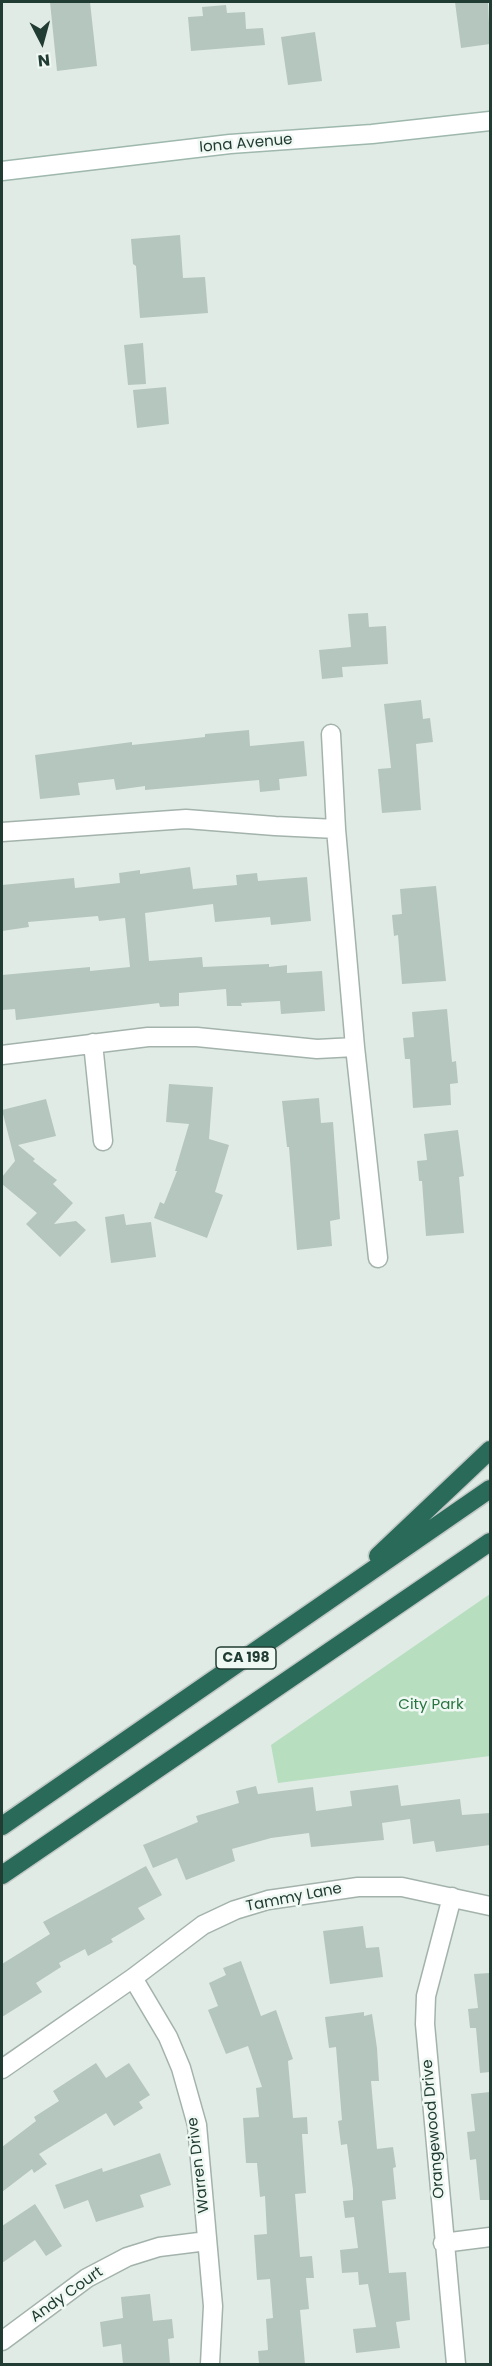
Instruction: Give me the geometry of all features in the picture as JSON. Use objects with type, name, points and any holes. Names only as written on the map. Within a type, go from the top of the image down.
[{"type":"highway","points":[[328,1602],[490,1450]]},
{"type":"highway","name":"CA 198","points":[[2,1826],[490,1489]]},
{"type":"highway","name":"CA 198","points":[[2,1875],[486,1546]]},
{"type":"street","name":"Iona Avenue","points":[[2,171],[230,144],[372,134],[490,121]]},
{"type":"street","points":[[331,734],[336,829],[355,1047],[378,1258]]},
{"type":"street","points":[[10,831],[186,819],[336,829]]},
{"type":"street","points":[[2,1055],[148,1037],[197,1037],[317,1049],[355,1047]]},
{"type":"street","points":[[93,1043],[103,1141]]},
{"type":"street","name":"Tammy Lane","points":[[2,2069],[133,1978],[203,1925],[235,1910],[268,1900],[358,1887],[402,1887],[490,1906]]},
{"type":"street","name":"Orangewood Drive","points":[[452,1897],[426,1996],[425,2024],[443,2242],[456,2364]]},
{"type":"street","name":"Warren Drive","points":[[133,1978],[168,2037],[181,2068],[196,2125],[213,2306],[210,2364]]},
{"type":"street","points":[[443,2242],[490,2237]]},
{"type":"street","name":"Andy Court","points":[[2,2341],[87,2278],[127,2257],[159,2247],[207,2241]]},
{"type":"green space","name":"City Park","points":[[490,1594],[490,1756],[278,1783],[271,1745]]},
{"type":"building","points":[[50,2],[90,2],[97,66],[57,71]]},
{"type":"building","points":[[455,2],[488,2],[490,44],[461,48]]},
{"type":"building","points":[[226,5],[227,13],[245,12],[246,29],[263,28],[265,45],[191,51],[188,17],[203,16],[202,7]]},
{"type":"building","points":[[315,32],[322,81],[288,85],[281,37]]},
{"type":"building","points":[[180,235],[183,278],[205,277],[208,313],[140,318],[136,266],[133,264],[131,239]]},
{"type":"building","points":[[143,343],[146,384],[128,385],[124,345]]},
{"type":"building","points":[[166,387],[169,424],[137,428],[133,390]]},
{"type":"building","points":[[368,613],[369,627],[386,626],[388,664],[342,667],[343,677],[322,679],[319,650],[351,647],[348,614]]},
{"type":"building","points":[[421,700],[423,719],[430,718],[433,742],[416,744],[421,810],[382,813],[378,769],[391,768],[384,704]]},
{"type":"building","points":[[249,730],[250,746],[304,741],[307,776],[279,779],[280,790],[260,792],[259,780],[145,790],[145,786],[116,790],[114,779],[78,783],[80,795],[40,799],[35,755],[132,742],[132,745],[205,737],[205,734]]},
{"type":"building","points":[[190,867],[193,889],[237,885],[236,875],[257,873],[258,881],[307,877],[311,921],[271,925],[270,917],[215,922],[213,904],[145,913],[149,961],[202,957],[203,967],[269,964],[269,967],[287,965],[287,973],[322,971],[325,1011],[281,1014],[280,1001],[227,1006],[226,989],[179,993],[179,1006],[160,1007],[159,1003],[16,1020],[15,1009],[2,1010],[2,975],[90,967],[90,971],[130,967],[125,918],[99,921],[98,916],[28,922],[29,927],[2,931],[2,885],[74,878],[75,888],[120,883],[119,873],[140,870],[140,874]]},
{"type":"building","points":[[436,886],[446,981],[402,984],[398,935],[394,936],[392,915],[402,914],[400,889]]},
{"type":"building","points":[[447,1009],[452,1062],[456,1061],[458,1083],[450,1084],[451,1105],[413,1108],[410,1059],[405,1059],[403,1038],[414,1037],[412,1012]]},
{"type":"building","points":[[169,1084],[213,1087],[209,1139],[229,1145],[215,1192],[223,1195],[207,1238],[154,1218],[160,1202],[164,1204],[177,1171],[175,1171],[189,1124],[166,1122]]},
{"type":"building","points":[[319,1098],[321,1123],[333,1122],[340,1219],[330,1221],[332,1246],[297,1250],[289,1147],[287,1147],[282,1101]]},
{"type":"building","points":[[46,1099],[56,1136],[18,1145],[35,1159],[33,1161],[57,1180],[53,1184],[73,1203],[54,1224],[76,1221],[86,1230],[60,1257],[26,1224],[37,1213],[2,1184],[2,1177],[15,1161],[2,1110]]},
{"type":"building","points":[[458,1130],[464,1176],[459,1177],[464,1233],[426,1236],[422,1181],[419,1181],[417,1161],[427,1160],[424,1134]]},
{"type":"building","points":[[124,1214],[126,1225],[151,1222],[156,1257],[111,1263],[105,1217]]},
{"type":"building","points":[[398,1785],[401,1806],[460,1799],[462,1815],[490,1813],[490,1845],[436,1852],[434,1841],[413,1844],[410,1819],[382,1823],[384,1840],[311,1847],[309,1833],[271,1838],[232,1849],[235,1861],[186,1880],[177,1858],[153,1868],[143,1845],[198,1822],[196,1816],[239,1803],[236,1791],[256,1786],[258,1794],[313,1787],[316,1811],[352,1806],[350,1791]]},
{"type":"building","points":[[146,1866],[162,1895],[138,1908],[145,1919],[111,1939],[113,1942],[88,1956],[85,1949],[59,1963],[61,1967],[36,1983],[42,1992],[2,2017],[2,1964],[50,1934],[43,1922]]},
{"type":"building","points":[[363,1926],[366,1948],[379,1947],[383,1977],[330,1984],[323,1931]]},
{"type":"building","points":[[241,1961],[261,2016],[276,2010],[293,2059],[288,2061],[293,2118],[307,2117],[308,2134],[302,2134],[306,2193],[295,2194],[300,2257],[312,2256],[314,2278],[306,2278],[309,2309],[300,2310],[305,2364],[259,2364],[258,2351],[268,2350],[266,2319],[273,2318],[270,2279],[257,2280],[254,2235],[267,2234],[265,2196],[260,2197],[257,2163],[246,2163],[243,2118],[259,2117],[256,2088],[262,2087],[248,2046],[226,2054],[208,2010],[218,2006],[209,1983],[226,1975],[223,1968]]},
{"type":"building","points":[[490,1973],[490,2072],[480,2073],[476,2028],[470,2028],[468,2009],[478,2008],[474,1974]]},
{"type":"building","points":[[364,2012],[364,2016],[372,2014],[377,2048],[379,2081],[371,2081],[377,2149],[393,2147],[396,2167],[393,2168],[396,2199],[382,2201],[389,2273],[406,2272],[410,2320],[396,2322],[400,2348],[356,2353],[353,2329],[376,2327],[368,2284],[359,2285],[358,2272],[342,2273],[340,2250],[358,2248],[354,2217],[345,2218],[343,2201],[353,2200],[353,2190],[347,2144],[341,2145],[338,2121],[342,2120],[336,2047],[329,2048],[325,2017]]},
{"type":"building","points":[[96,2063],[106,2078],[129,2063],[150,2095],[139,2102],[143,2108],[114,2126],[106,2113],[39,2154],[47,2164],[34,2173],[32,2169],[2,2192],[2,2147],[36,2121],[34,2117],[59,2101],[53,2091]]},
{"type":"building","points":[[490,2092],[490,2200],[480,2200],[476,2159],[470,2160],[467,2132],[475,2131],[471,2094]]},
{"type":"building","points":[[160,2153],[171,2185],[140,2195],[144,2207],[96,2222],[88,2200],[64,2209],[55,2185],[102,2168],[103,2172]]},
{"type":"building","points":[[35,2204],[62,2246],[46,2256],[35,2240],[2,2263],[2,2226]]},
{"type":"building","points":[[150,2294],[153,2321],[172,2319],[174,2338],[168,2339],[170,2364],[123,2364],[121,2344],[103,2347],[100,2322],[123,2318],[121,2297]]}]
